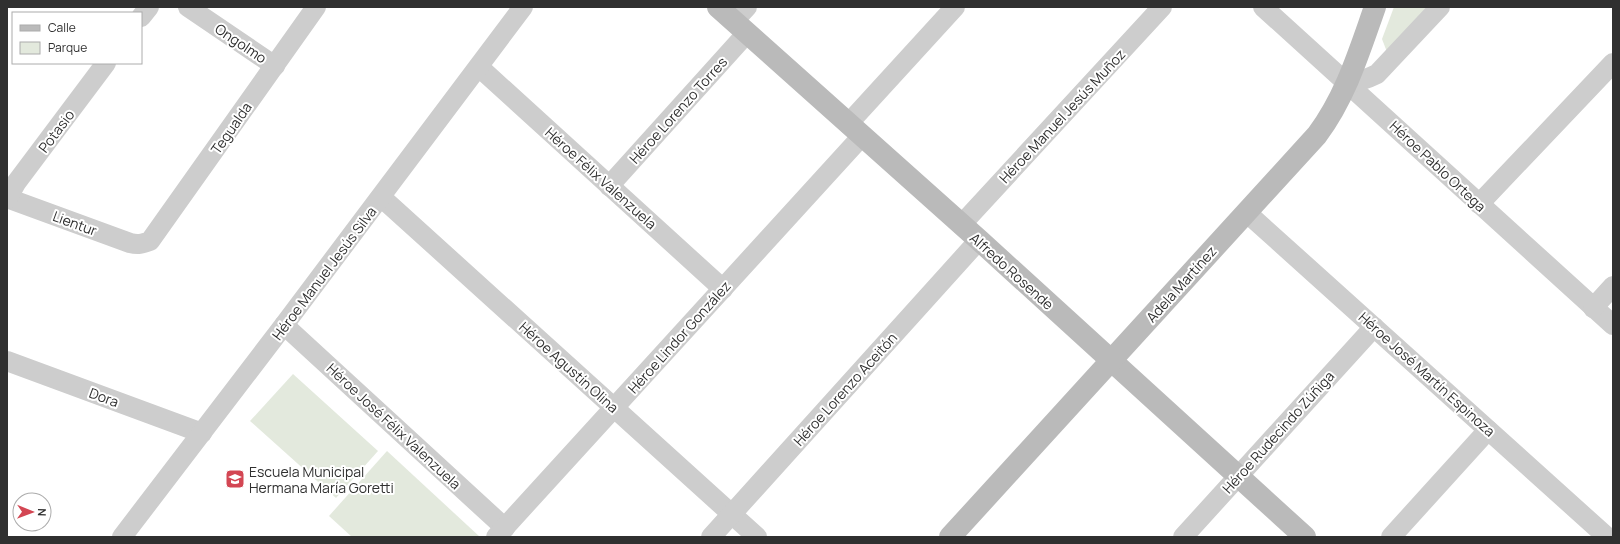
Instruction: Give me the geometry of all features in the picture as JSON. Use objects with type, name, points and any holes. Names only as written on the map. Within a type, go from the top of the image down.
[{"type":"street","points":[[142,16],[149,7]]},
{"type":"street","name":"Ongolmo","points":[[188,7],[275,66]]},
{"type":"street","name":"Tegualda","points":[[143,244],[150,241],[155,236],[316,7]]},
{"type":"street","name":"Héroe Manuel Jesús Silva","points":[[122,537],[381,197],[523,7]]},
{"type":"street","name":"Alfredo Rosende","points":[[718,7],[742,21],[855,130],[979,240],[1110,361],[1305,537]]},
{"type":"street","name":"Héroe Lindor González","points":[[500,532],[722,289],[855,130],[955,7]]},
{"type":"street","name":"Héroe Manuel Jesús Muñoz","points":[[961,225],[1162,7]]},
{"type":"street","name":"Héroe Pablo Ortega","points":[[1263,7],[1613,325]]},
{"type":"street","name":"Adela Martínez","points":[[950,537],[1317,135],[1334,110],[1348,83],[1375,7]]},
{"type":"street","points":[[1348,83],[1368,79],[1377,74],[1440,7]]},
{"type":"street","name":"Héroe Lorenzo Torres","points":[[609,186],[742,21]]},
{"type":"street","points":[[1479,204],[1613,63]]},
{"type":"street","name":"Potasio","points":[[7,198],[16,183],[105,64]]},
{"type":"street","name":"Héroe Félix Valenzuela","points":[[479,66],[722,289]]},
{"type":"street","name":"Héroe Agustín Olina","points":[[381,197],[757,537]]},
{"type":"street","name":"Lientur","points":[[7,198],[130,243],[136,245],[143,244]]},
{"type":"street","name":"Héroe José Martín Espinoza","points":[[1246,212],[1607,537]]},
{"type":"street","name":"Héroe Lorenzo Aceitón","points":[[711,537],[979,240]]},
{"type":"street","points":[[1594,308],[1613,286]]},
{"type":"street","name":"Héroe José Félix Valenzuela","points":[[284,325],[500,532]]},
{"type":"street","name":"Héroe Rudecindo Zúñiga","points":[[1182,537],[1374,327]]},
{"type":"street","name":"Dora","points":[[7,362],[202,433]]},
{"type":"street","points":[[1391,537],[1488,430]]},
{"type":"green space","points":[[1394,7],[1427,7],[1387,52],[1382,39]]},
{"type":"green space","points":[[293,374],[378,451],[336,498],[250,421]]},
{"type":"green space","points":[[387,451],[480,537],[352,537],[329,516]]},
{"type":"place","name":"Escuela Municipal Hermana María Goretti","points":[[235,479]]}]
